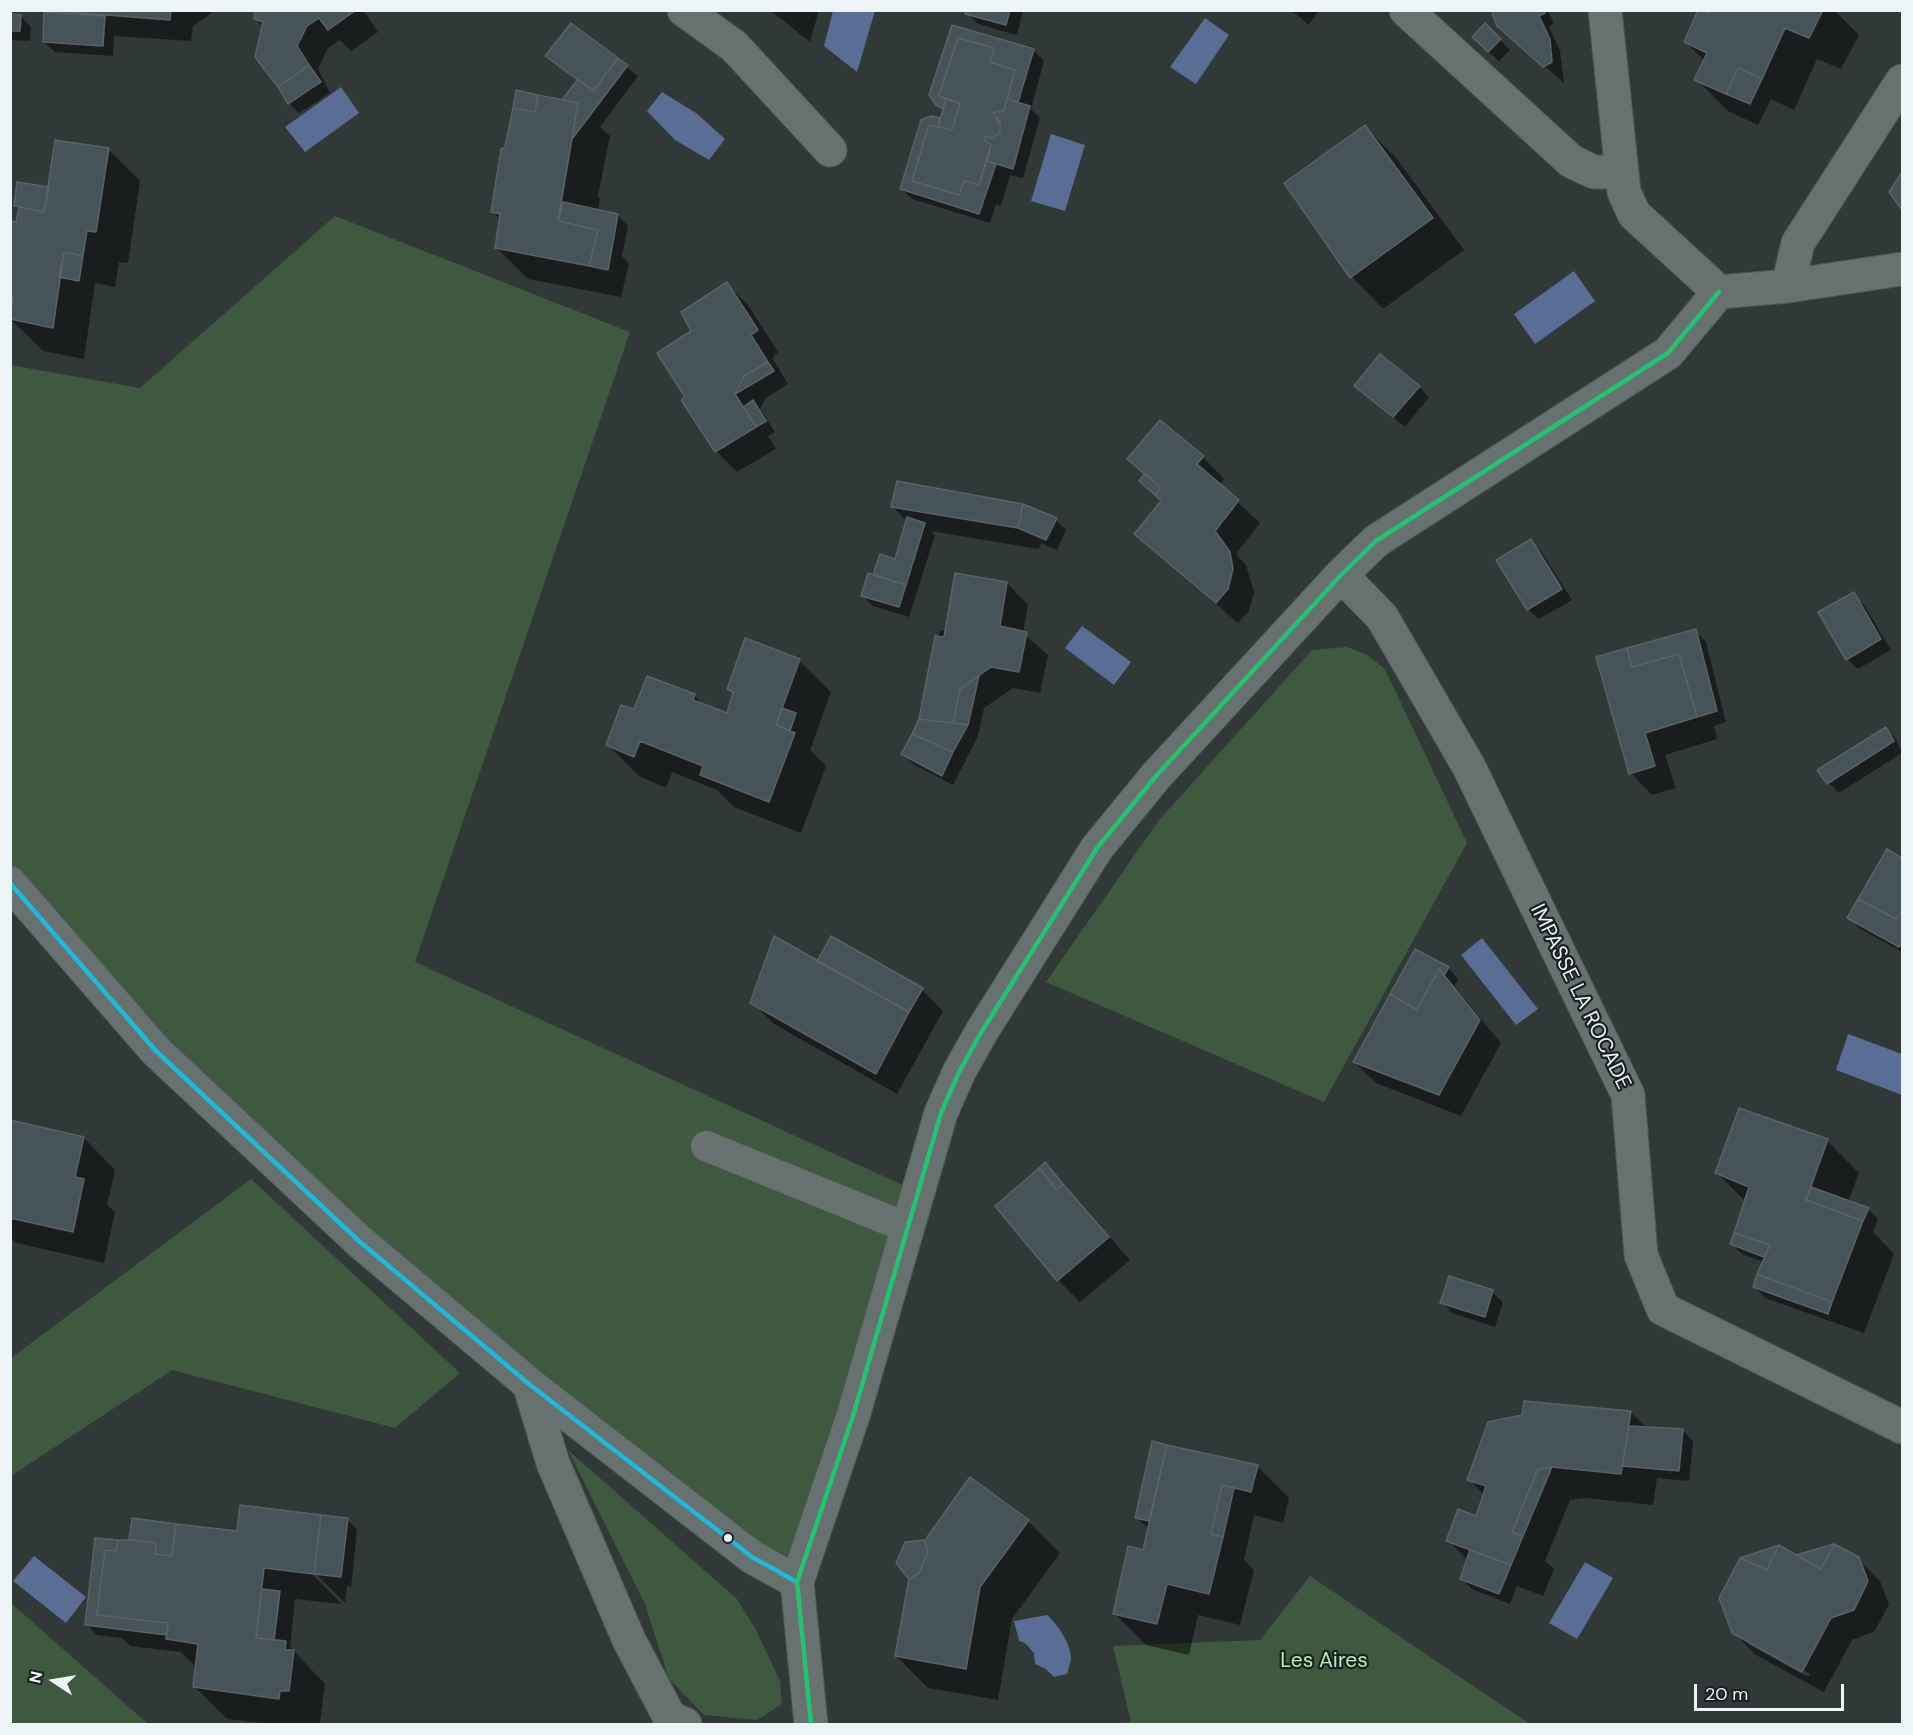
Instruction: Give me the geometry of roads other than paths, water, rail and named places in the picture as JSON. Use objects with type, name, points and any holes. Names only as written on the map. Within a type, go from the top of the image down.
[{"type":"street","points":[[684,10],[734,46],[830,150]]},
{"type":"street","points":[[1406,10],[1571,161],[1594,172],[1622,172]]},
{"type":"street","points":[[1605,10],[1624,192],[1634,214],[1719,292]]},
{"type":"street","points":[[1788,286],[1798,243],[1902,81]]},
{"type":"street","points":[[812,1725],[797,1582],[853,1416],[941,1113],[959,1072],[982,1031],[1096,848],[1156,776],[1341,575],[1376,541],[1668,353],[1719,292],[1788,286],[1902,269]]},
{"type":"street","name":"IMPASSE LA ROCADE","points":[[1341,575],[1382,617],[1469,767],[1628,1095],[1641,1255],[1663,1309],[1902,1427]]},
{"type":"street","points":[[10,883],[156,1051],[359,1241],[529,1384],[752,1557],[797,1582]]},
{"type":"street","points":[[529,1384],[554,1463],[629,1640],[670,1718],[684,1725]]},
{"type":"lane","points":[[706,1146],[908,1228]]},
{"type":"water","points":[[833,11],[875,11],[857,72],[824,46]]},
{"type":"water","points":[[1205,18],[1229,35],[1196,84],[1170,67]]},
{"type":"water","points":[[341,87],[359,113],[305,152],[285,127]]},
{"type":"water","points":[[662,92],[696,113],[725,139],[709,160],[675,140],[647,111]]},
{"type":"water","points":[[1051,134],[1085,145],[1065,211],[1031,201]]},
{"type":"water","points":[[1574,271],[1595,301],[1535,344],[1514,314]]},
{"type":"water","points":[[1082,626],[1131,662],[1114,685],[1065,648]]},
{"type":"water","points":[[1482,938],[1538,1009],[1516,1025],[1461,955]]},
{"type":"water","points":[[1848,1034],[1902,1054],[1902,1095],[1836,1070]]},
{"type":"water","points":[[34,1556],[86,1597],[66,1623],[13,1581]]},
{"type":"water","points":[[1585,1562],[1613,1578],[1577,1639],[1549,1623]]},
{"type":"water","points":[[1047,1615],[1063,1635],[1071,1654],[1067,1674],[1054,1677],[1046,1669],[1035,1664],[1034,1653],[1025,1643],[1019,1641],[1014,1621]]},
{"type":"park label","name":"Les Aires","points":[[1324,1661]]}]
